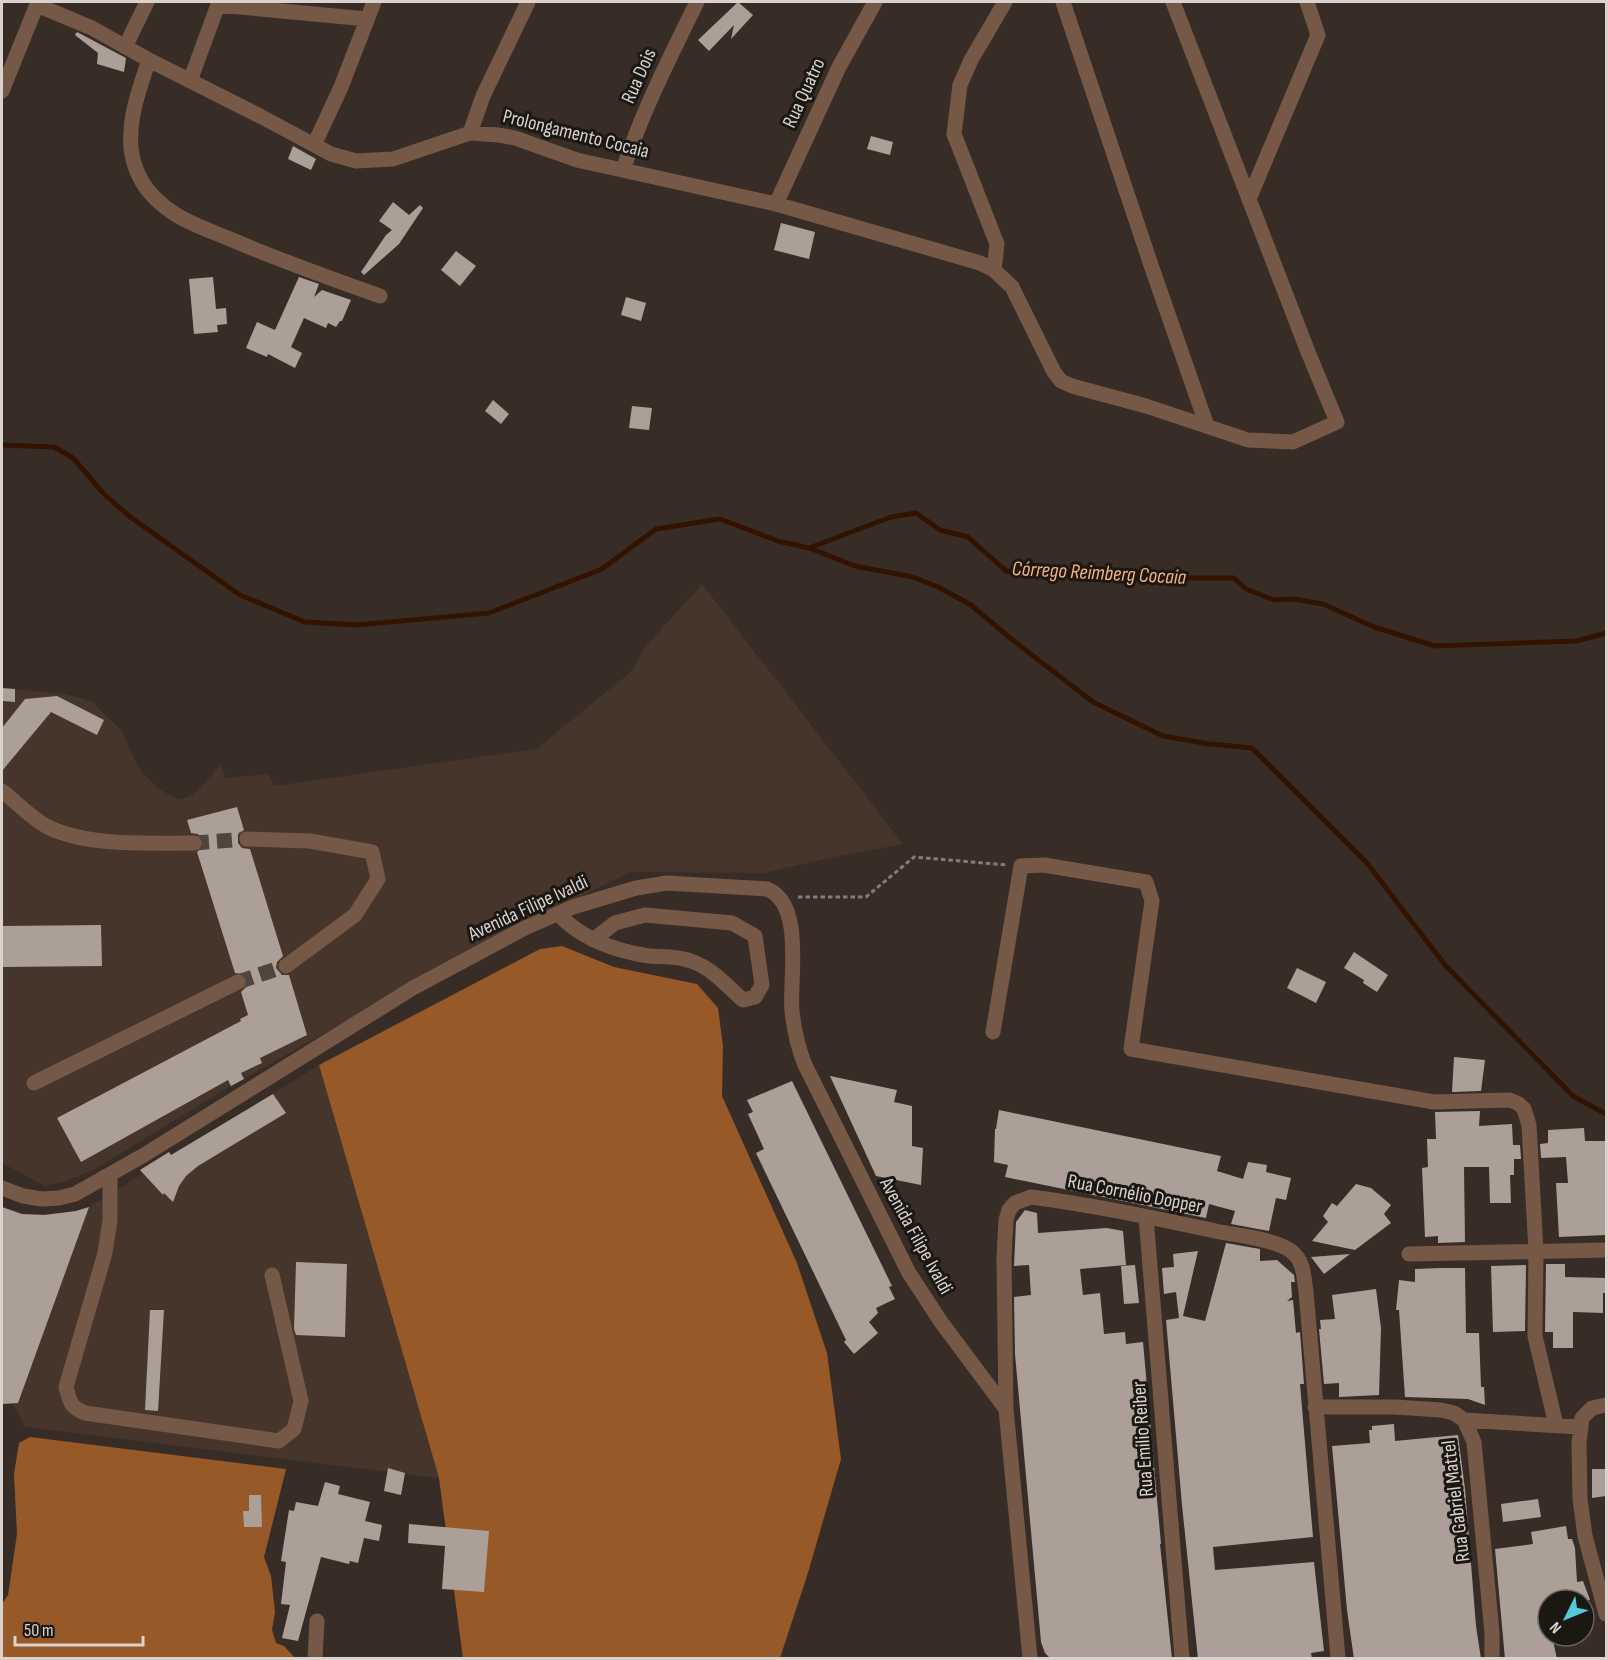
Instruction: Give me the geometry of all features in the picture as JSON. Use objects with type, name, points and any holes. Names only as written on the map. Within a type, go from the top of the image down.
[{"type":"street","points":[[125,47],[147,2]]},
{"type":"street","points":[[314,145],[344,79],[374,2]]},
{"type":"street","points":[[470,133],[483,96],[528,2]]},
{"type":"street","name":"Rua Dois","points":[[623,170],[632,143],[697,2]]},
{"type":"street","name":"Rua Quatro","points":[[776,204],[839,67],[875,2]]},
{"type":"street","points":[[1005,2],[971,60],[960,85],[954,134],[997,244],[997,260],[994,270],[1012,287],[1054,372],[1061,381],[1072,386],[1146,406],[1248,440],[1293,442],[1337,422],[1173,2]]},
{"type":"street","points":[[1063,2],[1207,426]]},
{"type":"street","points":[[1249,199],[1318,35],[1307,2]]},
{"type":"street","points":[[2,91],[37,3]]},
{"type":"street","name":"Prolongamento Cocaia","points":[[37,3],[92,28],[149,60],[344,159],[393,159],[470,133],[486,133],[515,138],[578,160],[776,204],[980,263],[994,270]]},
{"type":"street","points":[[190,81],[219,3],[367,19]]},
{"type":"street","points":[[149,60],[136,98],[131,145],[134,162],[149,192],[174,214],[206,229],[380,296]]},
{"type":"street","points":[[2,791],[45,825],[69,836],[95,841],[194,843]]},
{"type":"street","points":[[247,839],[310,841],[372,852],[378,879],[355,915],[286,966]]},
{"type":"street","points":[[993,1032],[1021,866],[1044,865],[1146,882],[1152,901],[1131,1049],[1434,1102],[1510,1100],[1519,1104],[1527,1115],[1529,1125],[1536,1251],[1535,1336],[1556,1425]]},
{"type":"street","name":"Avenida Filipe Ivaldi","points":[[2,1188],[23,1196],[42,1199],[75,1194],[110,1175],[413,988],[525,928],[558,914],[604,897],[636,888],[667,883],[767,889],[778,897],[787,912],[792,936],[792,1011],[799,1050],[805,1065],[909,1273],[940,1322],[1006,1408]]},
{"type":"street","points":[[558,914],[570,926],[593,940],[607,947],[647,956],[689,960],[712,971],[743,1000],[755,998],[762,985],[755,936],[732,923],[645,915],[615,922],[593,940]]},
{"type":"street","points":[[34,1083],[238,982]]},
{"type":"street","points":[[110,1175],[110,1220],[105,1253],[66,1387],[75,1409],[85,1413],[279,1441],[294,1429],[301,1401],[272,1275]]},
{"type":"street","name":"Rua Cornélio Dopper","points":[[1030,1659],[1006,1408],[1004,1257],[1006,1220],[1009,1210],[1015,1203],[1031,1197],[1263,1241],[1284,1246],[1294,1252],[1304,1271],[1338,1659]]},
{"type":"street","name":"Rua Emílio Reiber","points":[[1146,1217],[1182,1659]]},
{"type":"street","points":[[1409,1254],[1606,1250]]},
{"type":"street","points":[[1606,1405],[1587,1411],[1579,1427],[1582,1517],[1606,1614]]},
{"type":"street","name":"Rua Gabriel Mattel","points":[[1315,1407],[1395,1407],[1441,1410],[1455,1413],[1464,1420],[1474,1442],[1492,1633],[1492,1659]]},
{"type":"street","points":[[1464,1420],[1579,1427]]},
{"type":"street","points":[[315,1659],[317,1621]]},
{"type":"path","points":[[778,897],[866,897],[914,857],[1021,866]]},
{"type":"shaded area","points":[[702,584],[903,844],[764,873],[631,872],[487,941],[231,1086],[95,1169],[63,1182],[45,1186],[2,1163],[2,688],[65,694],[91,701],[121,730],[138,767],[156,787],[178,800],[193,795],[221,765],[225,778],[269,774],[274,786],[536,749],[631,672],[646,646]]},
{"type":"shaded area","points":[[562,946],[614,967],[697,984],[718,1008],[723,1046],[722,1096],[797,1263],[827,1353],[841,1459],[780,1658],[463,1658],[439,1478],[319,1065],[540,949]]},
{"type":"shaded area","points":[[319,1065],[439,1478],[25,1427],[13,1404],[2,1404],[2,1265],[22,1214],[60,1214],[89,1207]]},
{"type":"shaded area","points":[[30,1437],[286,1469],[264,1557],[271,1576],[275,1612],[272,1630],[276,1643],[284,1646],[295,1658],[2,1658],[2,1604],[8,1595],[17,1534],[14,1474],[19,1443]]},
{"type":"building","points":[[738,2],[753,15],[731,39],[734,25],[709,51],[698,40]]},
{"type":"building","points":[[77,32],[126,58],[124,72],[97,64],[98,53],[75,35]]},
{"type":"building","points":[[871,136],[893,142],[890,155],[867,149]]},
{"type":"building","points":[[293,146],[316,159],[311,170],[288,159]]},
{"type":"building","points":[[393,202],[409,215],[420,205],[423,208],[399,244],[364,275],[361,272],[386,235],[392,230],[379,221]]},
{"type":"building","points":[[781,223],[815,232],[809,259],[774,250]]},
{"type":"building","points":[[456,251],[476,266],[460,286],[441,270]]},
{"type":"building","points":[[213,277],[216,309],[226,308],[227,324],[217,325],[218,332],[194,334],[189,279]]},
{"type":"building","points":[[299,277],[319,284],[314,297],[322,290],[351,300],[342,321],[336,327],[328,323],[326,328],[304,318],[291,347],[302,353],[295,368],[268,354],[267,357],[246,348],[257,322],[275,330]]},
{"type":"building","points":[[626,297],[646,303],[641,321],[621,315]]},
{"type":"building","points":[[493,400],[509,414],[501,424],[485,411]]},
{"type":"building","points":[[632,406],[652,408],[649,430],[629,428]]},
{"type":"building","points":[[2,688],[15,689],[15,702],[2,701]]},
{"type":"building","points":[[57,696],[104,720],[97,735],[51,712],[2,771],[2,728],[25,699]]},
{"type":"building","points":[[237,807],[244,830],[238,834],[238,843],[242,848],[250,849],[283,956],[277,962],[276,968],[282,975],[289,975],[307,1035],[260,1058],[262,1063],[241,1073],[244,1079],[231,1086],[228,1080],[81,1162],[57,1118],[241,1021],[240,1019],[248,1015],[241,992],[246,987],[247,978],[243,974],[235,973],[197,852],[203,847],[203,839],[198,834],[191,833],[187,820]]},
{"type":"building","points":[[101,925],[102,966],[2,967],[2,926]]},
{"type":"building","points":[[1354,952],[1388,975],[1377,992],[1363,983],[1364,980],[1344,968]]},
{"type":"building","points":[[1297,968],[1326,982],[1316,1003],[1287,988]]},
{"type":"building","points":[[1454,1057],[1485,1060],[1481,1091],[1452,1092]]},
{"type":"building","points":[[830,1076],[897,1090],[894,1102],[912,1106],[912,1146],[923,1148],[921,1185],[876,1176]]},
{"type":"building","points":[[792,1081],[892,1286],[889,1287],[895,1299],[876,1308],[878,1313],[869,1322],[878,1333],[854,1354],[844,1342],[846,1340],[756,1153],[764,1149],[748,1114],[753,1112],[747,1100]]},
{"type":"building","points":[[273,1094],[286,1113],[198,1166],[186,1176],[179,1186],[173,1202],[164,1193],[163,1195],[140,1170],[169,1152],[171,1155]]},
{"type":"building","points":[[999,1110],[1221,1156],[1217,1171],[1243,1179],[1248,1162],[1267,1165],[1266,1172],[1291,1178],[1286,1200],[1276,1198],[1269,1231],[1231,1224],[1235,1211],[1209,1204],[1206,1218],[1005,1177],[1008,1165],[994,1162],[995,1129]]},
{"type":"building","points":[[1480,1111],[1479,1126],[1512,1124],[1513,1145],[1520,1145],[1521,1159],[1514,1159],[1514,1175],[1510,1175],[1511,1203],[1490,1203],[1489,1167],[1464,1167],[1465,1242],[1438,1243],[1438,1236],[1425,1237],[1422,1168],[1428,1167],[1427,1139],[1436,1139],[1435,1112]]},
{"type":"building","points":[[1584,1128],[1585,1141],[1606,1141],[1606,1235],[1559,1237],[1556,1183],[1568,1183],[1566,1157],[1541,1158],[1540,1144],[1548,1143],[1548,1130]]},
{"type":"building","points":[[1356,1184],[1371,1188],[1391,1205],[1384,1214],[1391,1223],[1355,1250],[1312,1241],[1328,1222],[1323,1216],[1332,1203],[1337,1206]]},
{"type":"building","points":[[2,1207],[22,1214],[44,1215],[89,1207],[18,1403],[2,1404]]},
{"type":"building","points":[[1025,1210],[1037,1213],[1038,1233],[1107,1228],[1123,1231],[1126,1265],[1080,1269],[1083,1295],[1100,1293],[1104,1334],[1125,1332],[1126,1344],[1143,1342],[1172,1659],[1051,1659],[1045,1653],[1041,1642],[1015,1354],[1014,1297],[1031,1295],[1029,1265],[1014,1266],[1016,1222]]},
{"type":"building","points":[[1226,1243],[1260,1249],[1260,1261],[1277,1260],[1294,1275],[1295,1282],[1291,1282],[1292,1297],[1287,1301],[1293,1300],[1296,1333],[1300,1332],[1304,1384],[1300,1384],[1313,1537],[1213,1547],[1215,1570],[1314,1562],[1324,1651],[1311,1653],[1312,1659],[1198,1659],[1166,1320],[1179,1318],[1176,1292],[1164,1294],[1162,1268],[1174,1267],[1173,1254],[1198,1251],[1183,1316],[1205,1321]]},
{"type":"building","points":[[1350,1254],[1324,1274],[1311,1257]]},
{"type":"building","points":[[296,1262],[347,1264],[345,1337],[296,1335],[294,1329]]},
{"type":"building","points":[[1546,1264],[1565,1264],[1565,1277],[1606,1278],[1603,1313],[1573,1312],[1573,1348],[1553,1348],[1553,1332],[1545,1332]]},
{"type":"building","points":[[1135,1265],[1139,1303],[1124,1304],[1121,1266]]},
{"type":"building","points":[[1526,1265],[1525,1331],[1493,1332],[1491,1266]]},
{"type":"building","points":[[1465,1268],[1466,1333],[1479,1333],[1481,1387],[1484,1387],[1485,1405],[1468,1399],[1405,1397],[1399,1310],[1396,1310],[1399,1280],[1415,1282],[1415,1269]]},
{"type":"building","points":[[1376,1289],[1381,1328],[1379,1395],[1339,1397],[1339,1383],[1324,1384],[1320,1320],[1335,1319],[1332,1295]]},
{"type":"building","points":[[150,1310],[164,1310],[158,1411],[145,1410]]},
{"type":"building","points":[[1394,1424],[1395,1441],[1458,1435],[1481,1659],[1354,1659],[1347,1610],[1332,1446],[1370,1443],[1369,1430],[1372,1430],[1372,1426]]},
{"type":"building","points":[[388,1468],[405,1473],[401,1495],[384,1491]]},
{"type":"building","points":[[1592,1469],[1606,1469],[1606,1496],[1592,1498]]},
{"type":"building","points":[[325,1482],[340,1486],[338,1494],[370,1502],[365,1521],[382,1525],[379,1541],[364,1538],[358,1563],[350,1561],[349,1564],[321,1557],[298,1641],[282,1638],[290,1605],[281,1604],[286,1562],[281,1561],[289,1510],[294,1511],[296,1502],[318,1506]]},
{"type":"building","points":[[249,1495],[261,1495],[262,1527],[244,1527],[243,1511],[249,1511]]},
{"type":"building","points":[[1538,1499],[1541,1517],[1503,1522],[1501,1504]]},
{"type":"building","points":[[409,1524],[489,1531],[484,1592],[442,1589],[445,1546],[408,1543]]},
{"type":"building","points":[[1566,1526],[1568,1539],[1572,1539],[1575,1548],[1577,1582],[1583,1581],[1586,1588],[1536,1588],[1536,1648],[1555,1648],[1557,1659],[1505,1659],[1495,1549],[1533,1544],[1531,1532]]},
{"type":"waterway","name":"Córrego Reimberg Cocaia","points":[[2,445],[54,447],[73,458],[103,493],[129,516],[240,595],[305,622],[357,625],[489,613],[602,569],[656,529],[720,519],[778,541],[809,548],[891,517],[916,513],[940,530],[968,537],[1006,571],[1135,578],[1234,578],[1246,589],[1274,600],[1293,599],[1323,604],[1374,627],[1435,646],[1577,641],[1606,633]]},
{"type":"waterway","points":[[809,548],[855,566],[913,577],[938,587],[971,605],[1093,702],[1163,736],[1252,748],[1367,863],[1445,965],[1573,1096],[1606,1114]]},
{"type":"tunnel","points":[[194,843],[247,839]]},
{"type":"tunnel","points":[[238,982],[286,966]]}]
